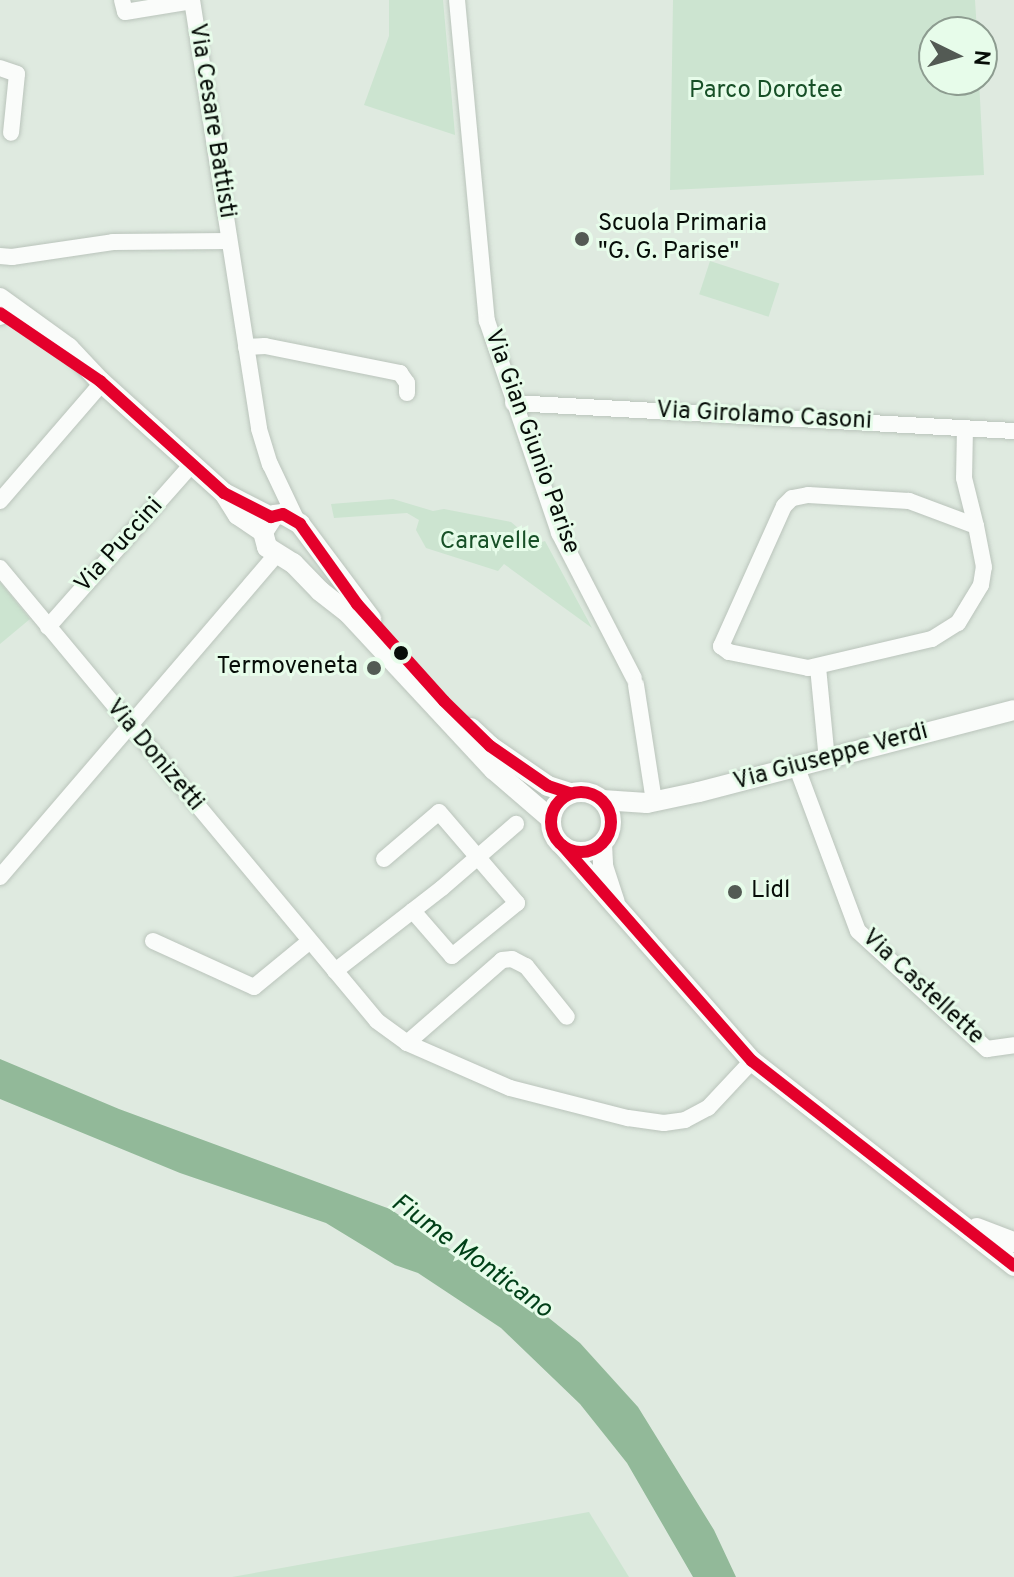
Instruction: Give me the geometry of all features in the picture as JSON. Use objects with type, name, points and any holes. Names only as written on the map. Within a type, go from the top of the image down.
[{"type":"main road","points":[[0,310],[101,382],[224,493],[269,521]]},
{"type":"main road","points":[[269,521],[283,514],[298,523],[357,604],[444,701],[490,746],[548,786],[570,793],[587,792],[602,800],[608,807],[603,866],[617,909]]},
{"type":"main road","points":[[269,521],[267,547],[349,614],[494,770],[551,819]]},
{"type":"main road","points":[[284,559],[306,558],[311,542]]},
{"type":"main road","name":"Via Giuseppe Verdi","points":[[602,800],[650,802],[797,768],[1014,710]]},
{"type":"main road","points":[[570,793],[557,803],[551,819],[556,839],[752,1061],[1014,1266]]},
{"type":"main road","name":"Via Giuseppe Verdi","points":[[607,835],[650,802]]},
{"type":"main road","points":[[563,846],[583,852],[607,835]]},
{"type":"main road","points":[[949,1216],[1014,1242]]},
{"type":"street","name":"Via Cesare Battisti","points":[[122,0],[125,12],[192,1],[259,429],[298,523]]},
{"type":"street","name":"Via Gian Giunio Parise","points":[[457,0],[487,321],[559,533],[635,682],[650,802]]},
{"type":"street","points":[[0,68],[17,74],[11,133]]},
{"type":"street","name":"Via Cesare Battisti","points":[[0,256],[12,257],[113,242],[229,241]]},
{"type":"street","points":[[246,347],[265,346],[400,373],[407,383],[407,393]]},
{"type":"street","points":[[0,501],[101,382]]},
{"type":"street","name":"Via Girolamo Casoni","points":[[513,403],[1014,431]]},
{"type":"street","points":[[965,428],[964,478],[976,526],[984,567],[981,585],[958,623],[932,639],[818,667],[729,652],[721,646],[784,506],[792,498],[808,495],[909,501],[976,526]]},
{"type":"street","name":"Via Puccini","points":[[48,627],[192,464]]},
{"type":"street","points":[[269,521],[281,487]]},
{"type":"street","points":[[0,877],[129,727],[284,559]]},
{"type":"street","name":"Via Donizetti","points":[[0,568],[129,727],[377,1021],[407,1043],[510,1088],[628,1118],[664,1123],[685,1120],[708,1108],[752,1061]]},
{"type":"street","points":[[818,667],[827,760]]},
{"type":"street","name":"Via Castellette","points":[[797,768],[858,931],[987,1049],[1014,1045]]},
{"type":"street","points":[[384,859],[439,812],[517,903],[452,956],[413,911]]},
{"type":"street","points":[[335,971],[479,858],[516,824]]},
{"type":"street","points":[[153,941],[254,987],[310,941]]},
{"type":"street","points":[[407,1043],[502,960],[512,959],[526,966],[567,1017]]},
{"type":"green space","points":[[389,0],[443,0],[455,135],[364,105],[389,36]]},
{"type":"green space","name":"Parco Dorotee","points":[[673,0],[975,0],[976,16],[918,16],[918,96],[980,96],[984,175],[670,190]]},
{"type":"green space","points":[[710,261],[779,284],[769,317],[699,294]]},
{"type":"green space","name":"Caravelle","points":[[393,499],[433,511],[444,509],[511,522],[525,534],[529,546],[545,541],[592,628],[504,564],[498,571],[426,548],[416,530],[419,520],[407,513],[334,518],[331,504]]},
{"type":"green space","points":[[0,582],[30,619],[0,644]]},
{"type":"green space","points":[[589,1512],[629,1577],[232,1577]]},
{"type":"shaded area","points":[[0,1059],[119,1109],[390,1209],[534,1306],[580,1343],[638,1407],[714,1530],[736,1577],[693,1577],[627,1463],[580,1404],[501,1328],[418,1273],[395,1265],[326,1223],[180,1173],[0,1099]]},
{"type":"transit line","points":[[0,313],[100,381],[224,493],[271,517],[283,514],[300,524],[357,604],[444,701],[490,746],[548,786],[570,793]]},
{"type":"transit line","points":[[581,792],[593,794],[602,801],[609,810],[611,822],[609,834],[602,843],[593,850],[581,852],[569,850],[560,843],[553,834],[551,822],[553,810],[560,801],[569,794],[581,792]]},
{"type":"transit line","points":[[563,846],[752,1061],[1014,1266]]},
{"type":"place","name":"Scuola Primaria \"G. G. Parise\"","points":[[582,239]]},
{"type":"place","name":"Termoveneta","points":[[374,668]]},
{"type":"place","name":"Lidl","points":[[735,892]]},
{"type":"water label","name":"Fiume Monticano","points":[[471,1257]]}]
